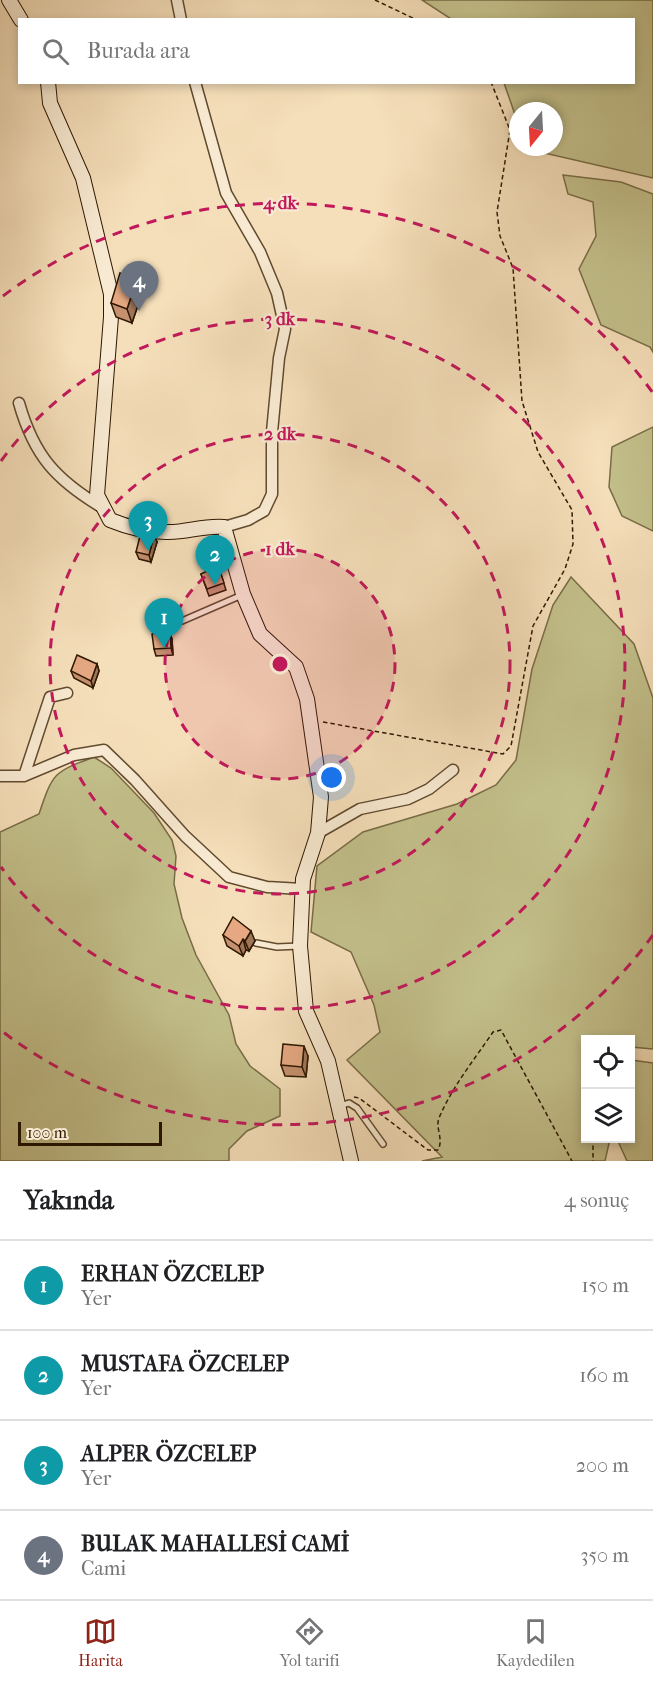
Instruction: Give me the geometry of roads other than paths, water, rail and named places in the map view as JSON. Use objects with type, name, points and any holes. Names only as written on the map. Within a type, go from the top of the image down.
[{"type":"street","points":[[9,0],[20,18]]},
{"type":"street","points":[[177,0],[181,18]]},
{"type":"street","points":[[48,84],[50,103],[83,178],[111,294],[97,495],[110,520],[128,527],[168,533],[207,525],[224,527],[248,520],[264,511],[273,494],[272,432],[279,358],[285,329],[277,293],[260,252],[226,193],[196,84]]},
{"type":"street","points":[[19,403],[28,434],[48,466],[81,495],[103,508]]},
{"type":"street","points":[[224,527],[243,594],[260,633],[296,667],[307,699],[321,797],[318,833],[302,889],[300,946],[306,1011],[328,1061],[351,1161]]},
{"type":"street","points":[[24,776],[50,697],[67,693]]},
{"type":"street","points":[[0,776],[24,776],[74,755],[104,750],[135,780],[185,836],[229,877],[267,887],[302,889]]},
{"type":"street","points":[[318,833],[360,809],[408,799],[429,789],[453,770]]},
{"type":"lane","points":[[182,621],[243,594]]},
{"type":"lane","points":[[256,943],[277,947],[300,946]]},
{"type":"lane","points":[[337,1100],[357,1108],[383,1144]]},
{"type":"place","name":"BULAK MAHALLESİ CAMİ","points":[[139,311]]},
{"type":"place","name":"ALPER ÖZCELEP","points":[[148,551]]},
{"type":"place","name":"MUSTAFA ÖZCELEP","points":[[215,585]]},
{"type":"place","name":"ERHAN ÖZCELEP","points":[[164,648]]}]
